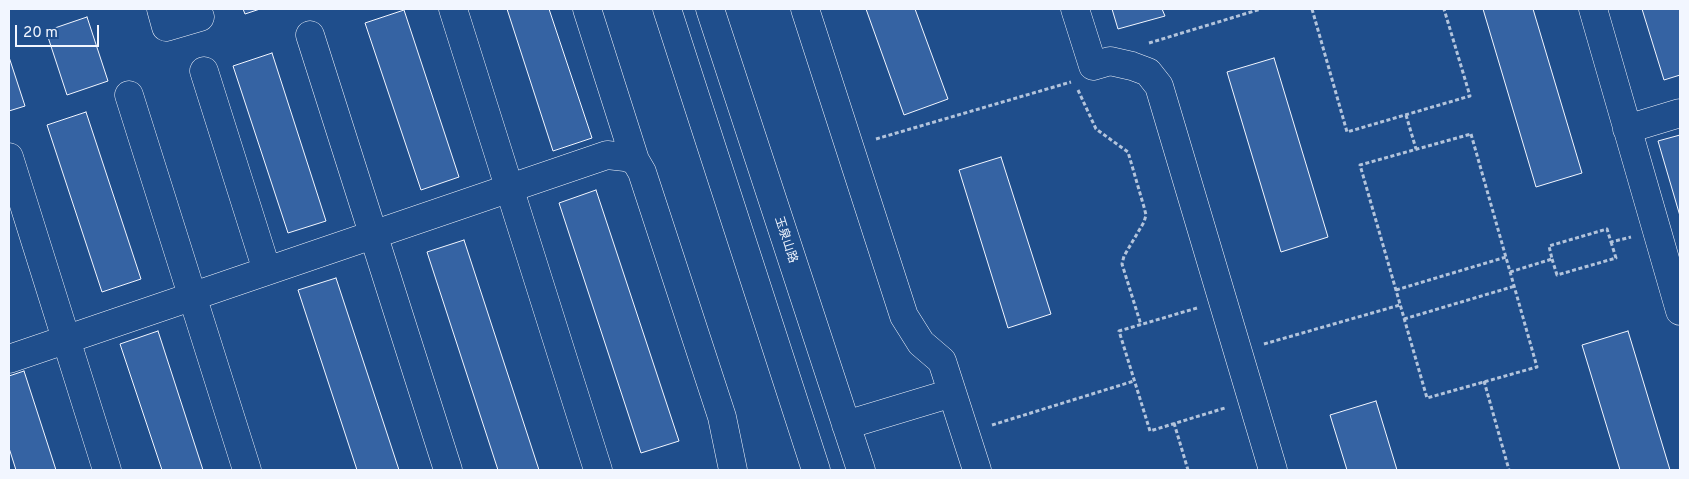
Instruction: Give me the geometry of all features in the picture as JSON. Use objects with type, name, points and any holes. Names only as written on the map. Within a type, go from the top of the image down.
[{"type":"street","points":[[161,9],[166,27],[200,17],[197,9]]},
{"type":"street","points":[[453,9],[598,470]]},
{"type":"street","points":[[587,9],[635,160],[642,172],[722,417],[733,470]]},
{"type":"street","points":[[666,9],[816,470]]},
{"type":"street","name":"玉泉山路","points":[[710,9],[861,470]]},
{"type":"street","points":[[805,9],[904,316],[921,344],[942,361],[977,470]]},
{"type":"street","points":[[1075,9],[1093,66],[1110,61],[1132,66],[1148,72],[1159,86],[1273,470]]},
{"type":"street","points":[[1593,9],[1680,311]]},
{"type":"street","points":[[310,35],[448,470]]},
{"type":"street","points":[[204,71],[268,271]]},
{"type":"street","points":[[129,95],[247,470]]},
{"type":"street","points":[[1627,129],[1680,113]]},
{"type":"street","points":[[9,359],[607,155],[635,160]]},
{"type":"street","points":[[9,157],[107,470]]},
{"type":"street","points":[[846,425],[952,392]]},
{"type":"path","points":[[1148,43],[1261,9]]},
{"type":"path","points":[[1312,9],[1347,132],[1470,96],[1444,9]]},
{"type":"path","points":[[868,142],[1074,81]]},
{"type":"path","points":[[1078,89],[1096,129],[1128,152],[1144,207],[1146,215],[1144,222],[1124,256],[1122,264],[1141,325]]},
{"type":"path","points":[[1406,114],[1416,149]]},
{"type":"path","points":[[1471,134],[1537,366],[1427,398],[1360,165],[1416,149],[1471,134]]},
{"type":"path","points":[[1607,229],[1616,258],[1557,275],[1552,259],[1548,246],[1607,229]]},
{"type":"path","points":[[1610,242],[1634,236]]},
{"type":"path","points":[[1396,290],[1506,258]]},
{"type":"path","points":[[1510,272],[1552,259]]},
{"type":"path","points":[[1404,319],[1514,286]]},
{"type":"path","points":[[1238,352],[1400,305]]},
{"type":"path","points":[[1198,308],[1119,332],[1134,381],[1150,431],[1229,407]]},
{"type":"path","points":[[965,434],[1134,381]]},
{"type":"path","points":[[1484,382],[1509,470]]},
{"type":"path","points":[[1174,424],[1188,470]]},
{"type":"building","points":[[243,9],[260,9],[245,14]]},
{"type":"building","points":[[507,9],[549,9],[592,138],[553,151]]},
{"type":"building","points":[[866,9],[915,9],[948,99],[904,115]]},
{"type":"building","points":[[1112,9],[1162,9],[1165,16],[1118,29]]},
{"type":"building","points":[[1483,9],[1533,9],[1582,173],[1536,187]]},
{"type":"building","points":[[1642,9],[1680,9],[1680,75],[1664,80]]},
{"type":"building","points":[[404,10],[459,177],[421,190],[365,23]]},
{"type":"building","points":[[87,17],[108,81],[67,95],[46,31]]},
{"type":"building","points":[[272,53],[326,221],[288,233],[233,66]]},
{"type":"building","points":[[9,57],[25,106],[9,111]]},
{"type":"building","points":[[1274,58],[1328,237],[1281,252],[1227,72]]},
{"type":"building","points":[[86,112],[141,279],[102,292],[47,125]]},
{"type":"building","points":[[1680,135],[1680,216],[1658,141]]},
{"type":"building","points":[[1001,157],[1051,314],[1008,328],[959,170]]},
{"type":"building","points":[[596,190],[679,441],[641,453],[559,203]]},
{"type":"building","points":[[464,240],[539,470],[498,470],[427,252]]},
{"type":"building","points":[[336,278],[399,470],[357,470],[298,290]]},
{"type":"building","points":[[158,331],[203,470],[162,470],[120,344]]},
{"type":"building","points":[[1628,331],[1670,470],[1620,470],[1582,345]]},
{"type":"building","points":[[24,371],[56,470],[16,470],[9,448],[9,376]]},
{"type":"building","points":[[1376,401],[1397,470],[1347,470],[1330,415]]}]
